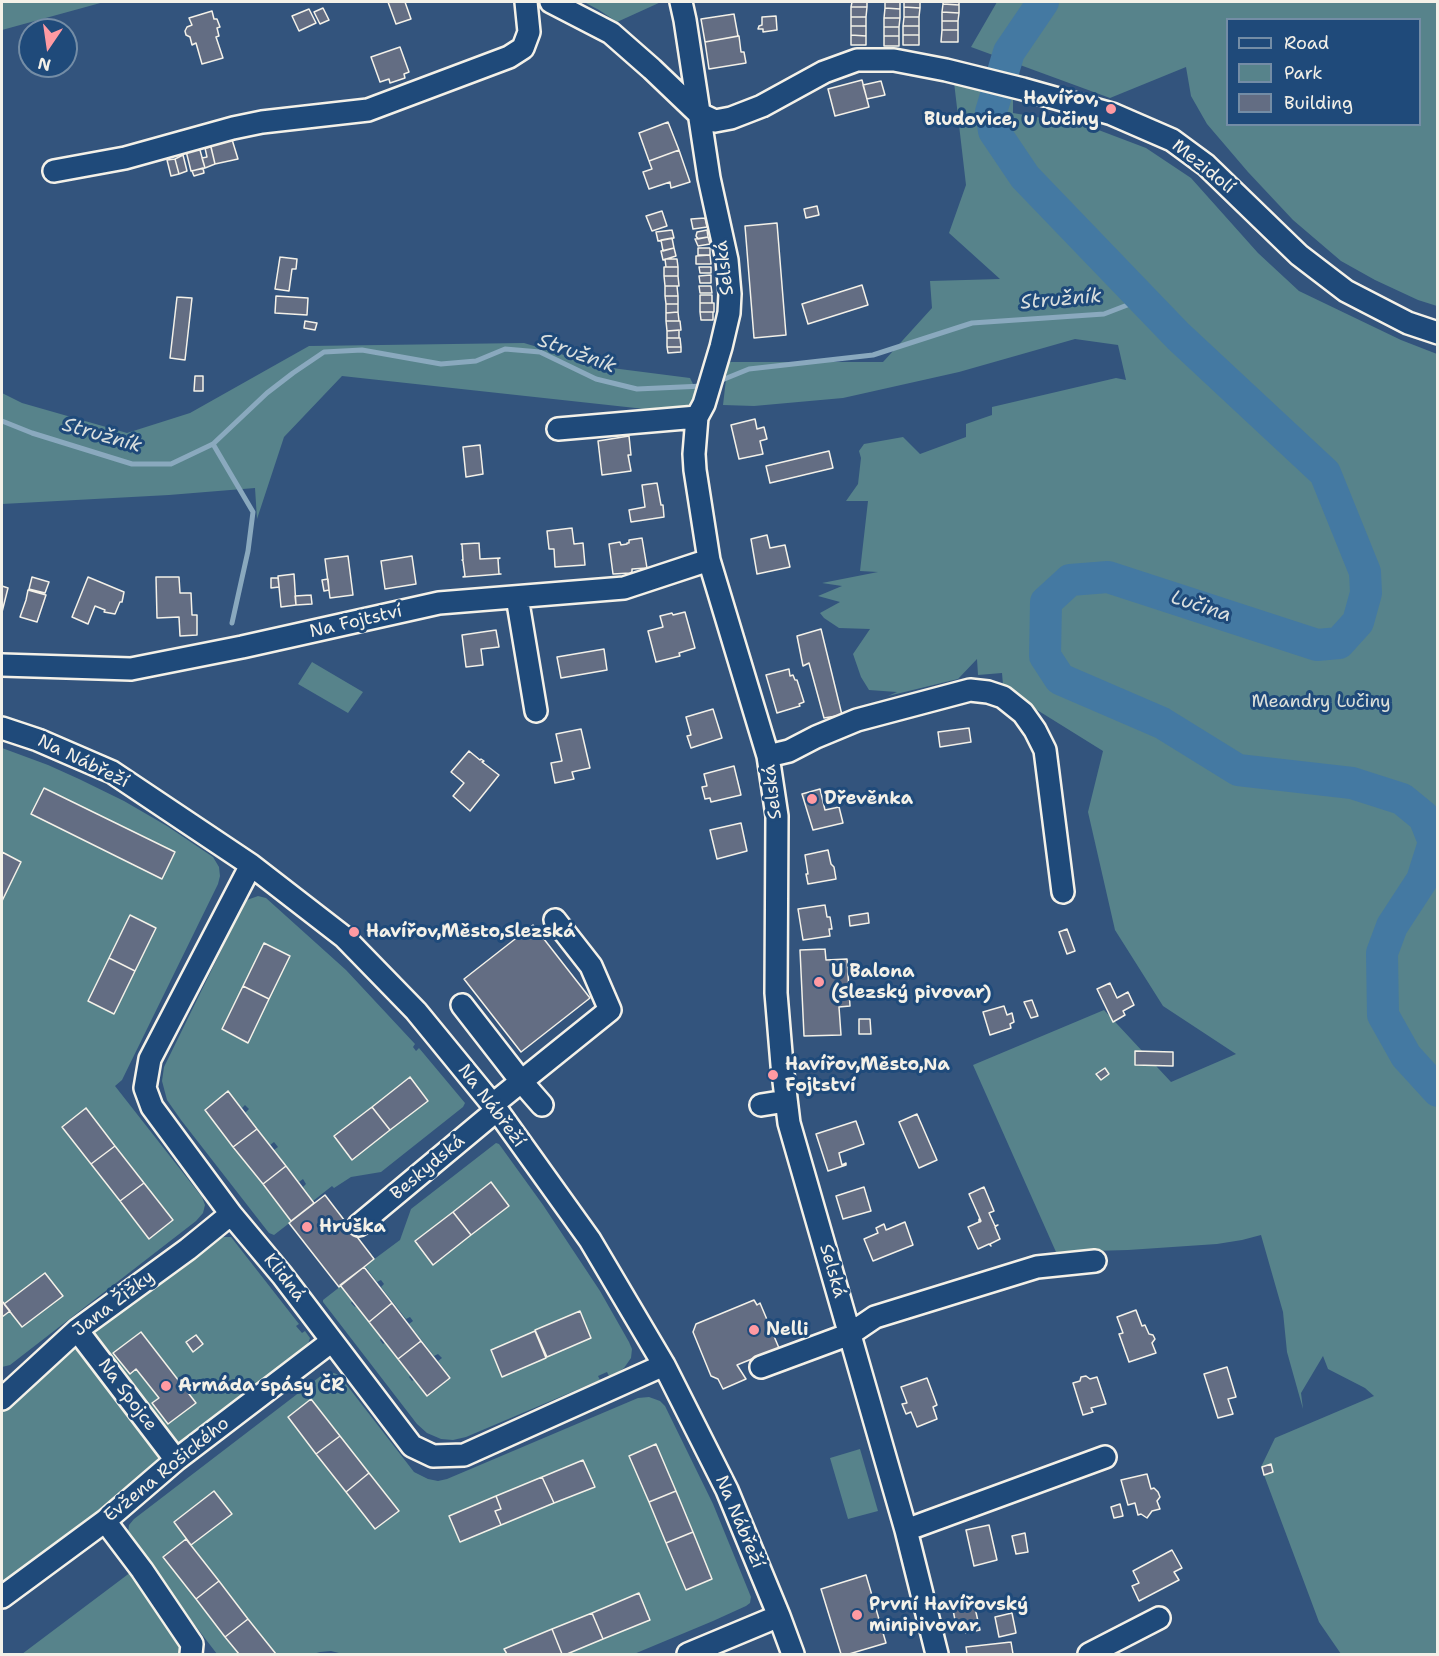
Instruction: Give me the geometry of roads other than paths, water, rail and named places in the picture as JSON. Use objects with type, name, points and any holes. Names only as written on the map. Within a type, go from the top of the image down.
[{"type":"street","points":[[54,171],[125,158],[262,122],[368,110],[509,57],[523,48],[530,32],[526,2]]},
{"type":"street","points":[[551,2],[611,33],[698,113]]},
{"type":"street","name":"Selská","points":[[681,2],[709,178],[729,276],[730,294],[729,313],[700,410],[694,462],[709,560],[768,756],[777,816],[776,993],[789,1123],[906,1530],[937,1654]]},
{"type":"street","name":"Mezidolí","points":[[698,113],[715,121],[731,118],[762,106],[824,72],[856,60],[894,60],[1023,89],[1112,114],[1172,140],[1206,165],[1299,255],[1347,291],[1408,323],[1437,333]]},
{"type":"street","points":[[558,429],[700,410]]},
{"type":"street","name":"Na Fojtství","points":[[2,665],[131,669],[242,647],[438,603],[624,588],[709,560]]},
{"type":"street","points":[[517,597],[536,711]]},
{"type":"street","points":[[768,756],[789,751],[857,720],[970,690],[1003,697],[1023,713],[1045,750],[1063,892]]},
{"type":"street","name":"Na Nábřeží","points":[[2,728],[39,740],[112,772],[251,865],[344,937],[417,1011],[494,1107],[590,1240],[664,1365],[727,1490],[793,1654]]},
{"type":"street","name":"Klidná","points":[[251,865],[150,1059],[146,1088],[152,1107],[231,1214],[282,1275],[412,1446],[433,1456],[464,1455],[664,1365]]},
{"type":"street","name":"Beskydská","points":[[359,1225],[521,1081],[610,1010],[591,966],[555,920]]},
{"type":"street","points":[[462,1005],[542,1105]]},
{"type":"street","points":[[761,1105],[786,1101]]},
{"type":"street","name":"Jana Žižky","points":[[6,1388],[77,1330],[188,1249],[231,1214]]},
{"type":"street","points":[[761,1367],[850,1334],[875,1317],[1037,1267],[1095,1261]]},
{"type":"street","name":"Na Spojce","points":[[77,1330],[176,1460]]},
{"type":"street","name":"Evžena Rošického","points":[[2,1597],[105,1521],[176,1460],[332,1341]]},
{"type":"street","points":[[906,1530],[1105,1457]]},
{"type":"street","points":[[105,1521],[144,1572],[187,1636],[192,1644],[192,1654]]},
{"type":"street","points":[[688,1654],[779,1616]]},
{"type":"street","points":[[1089,1654],[1159,1618]]},
{"type":"waterway","name":"Lučina","points":[[1043,2],[1009,52],[991,112],[994,131],[1025,177],[1178,336],[1325,473],[1365,572],[1366,593],[1358,622],[1339,643],[1317,645],[1108,577],[1070,580],[1046,602],[1045,656],[1060,679],[1162,723],[1238,770],[1352,783],[1402,799],[1424,817],[1434,842],[1422,880],[1392,926],[1382,953],[1383,1015],[1406,1056],[1438,1091]]},
{"type":"waterway","name":"Stružník","points":[[717,382],[749,369],[873,355],[972,323],[1104,314],[1143,299]]},
{"type":"waterway","name":"Stružník","points":[[2,421],[32,433],[132,464],[171,464],[213,444],[267,393],[324,352],[362,350],[441,364],[476,361],[505,349],[540,352],[596,379],[637,389],[703,386]]},
{"type":"waterway","points":[[213,444],[253,512],[248,551],[232,623]]},
{"type":"place","name":"Havířov, Bludovice, u Lučiny","points":[[1111,109]]},
{"type":"place","name":"Dřevěnka","points":[[812,799]]},
{"type":"place","name":"Havířov,Město,Slezská","points":[[354,932]]},
{"type":"place","name":"U Balona (Slezský pivovar)","points":[[819,982]]},
{"type":"place","name":"Havířov,Město,Na Fojtství","points":[[773,1075]]},
{"type":"place","name":"Hruška","points":[[307,1227]]},
{"type":"place","name":"Nelli","points":[[754,1330]]},
{"type":"place","name":"Armáda spásy ČR","points":[[166,1386]]},
{"type":"place","name":"První Havířovský minipivovar","points":[[857,1615]]},
{"type":"park label","name":"Meandry Lučiny","points":[[1321,702]]}]
